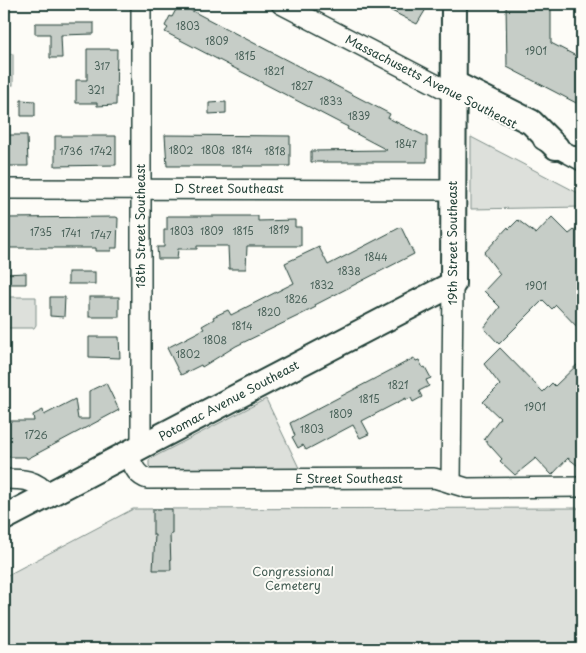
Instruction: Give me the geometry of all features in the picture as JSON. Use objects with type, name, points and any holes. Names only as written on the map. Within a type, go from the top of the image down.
[{"type":"main road","name":"19th Street Southeast","points":[[453,284],[454,4]]},
{"type":"main road","points":[[453,88],[531,122],[556,147]]},
{"type":"main road","name":"Potomac Avenue Southeast","points":[[4,518],[453,284]]},
{"type":"street","name":"18th Street Southeast","points":[[134,451],[141,189],[141,4]]},
{"type":"street","name":"Massachusetts Avenue Southeast","points":[[280,4],[453,88]]},
{"type":"street","points":[[556,147],[582,161]]},
{"type":"street","name":"D Street Southeast","points":[[4,189],[454,190]]},
{"type":"street","name":"19th Street Southeast","points":[[451,483],[453,284]]},
{"type":"street","name":"E Street Southeast","points":[[134,451],[138,474],[148,479],[434,478],[467,488],[582,487]]},
{"type":"street","points":[[4,479],[34,482],[48,495]]},
{"type":"green space","points":[[4,54],[13,54],[13,85],[4,85]]},
{"type":"green space","points":[[471,137],[582,195],[582,207],[471,209]]},
{"type":"green space","points":[[4,297],[36,297],[36,325],[34,328],[4,328]]},
{"type":"green space","points":[[266,399],[300,470],[152,469],[149,466],[149,460],[152,458]]},
{"type":"green space","name":"Congressional Cemetery","points":[[582,508],[582,649],[4,649],[4,577],[133,509]]},
{"type":"building","points":[[179,4],[390,114],[388,118],[427,137],[427,162],[311,162],[311,151],[387,150],[347,129],[348,127],[165,32],[168,28],[165,26],[170,16],[172,17]]},
{"type":"building","points":[[378,4],[429,4],[417,24]]},
{"type":"building","points":[[506,4],[551,4],[551,43],[582,59],[582,106],[507,67]]},
{"type":"building","points":[[35,23],[94,23],[94,34],[61,35],[62,58],[50,58],[50,34],[35,34]]},
{"type":"building","points":[[87,49],[117,49],[116,105],[97,106],[97,103],[76,103],[76,80],[87,80]]},
{"type":"building","points":[[21,100],[35,101],[35,116],[21,116]]},
{"type":"building","points":[[226,102],[226,113],[209,114],[209,103]]},
{"type":"building","points":[[4,135],[27,135],[28,166],[4,166]]},
{"type":"building","points":[[165,135],[290,136],[290,166],[167,166]]},
{"type":"building","points":[[55,136],[116,136],[116,165],[55,166]]},
{"type":"building","points":[[167,216],[258,216],[258,221],[295,220],[295,227],[301,227],[301,246],[247,246],[246,269],[229,269],[228,246],[197,246],[197,249],[178,249],[177,259],[158,259],[157,247],[164,247],[164,230],[167,230]]},
{"type":"building","points":[[552,217],[569,234],[582,224],[582,332],[556,305],[552,309],[543,300],[499,344],[484,328],[500,307],[484,291],[500,274],[484,253],[508,227],[509,229],[518,220],[536,234]]},
{"type":"building","points":[[4,218],[118,218],[117,248],[111,248],[111,251],[96,251],[96,248],[4,248]]},
{"type":"building","points":[[401,227],[414,254],[315,305],[316,307],[236,346],[202,367],[201,365],[181,375],[179,372],[167,348],[204,329],[202,326],[214,319],[213,317],[228,310],[231,315],[294,283],[285,263],[319,247],[328,265]]},
{"type":"building","points":[[68,272],[95,272],[95,284],[68,284]]},
{"type":"building","points":[[26,273],[26,284],[4,284],[4,274]]},
{"type":"building","points":[[50,297],[65,297],[64,317],[50,316]]},
{"type":"building","points":[[89,297],[119,297],[119,317],[89,317]]},
{"type":"building","points":[[89,337],[119,337],[120,358],[89,357]]},
{"type":"building","points":[[500,348],[543,392],[552,383],[555,386],[582,360],[582,469],[568,458],[552,475],[536,458],[515,475],[500,461],[502,459],[484,439],[500,418],[483,402],[500,385],[484,364]]},
{"type":"building","points":[[414,358],[416,361],[419,360],[423,368],[425,367],[431,378],[426,380],[429,386],[419,391],[422,397],[413,402],[411,398],[406,400],[406,398],[362,421],[369,434],[360,438],[353,425],[306,450],[303,445],[298,448],[292,437],[295,436],[290,423]]},
{"type":"building","points":[[106,383],[119,410],[27,459],[26,457],[4,457],[4,421],[34,421],[33,415],[43,410],[44,415],[75,399],[78,419],[89,419],[89,391]]},
{"type":"building","points":[[153,509],[172,509],[172,534],[170,534],[171,570],[153,570],[155,535],[153,535]]}]
